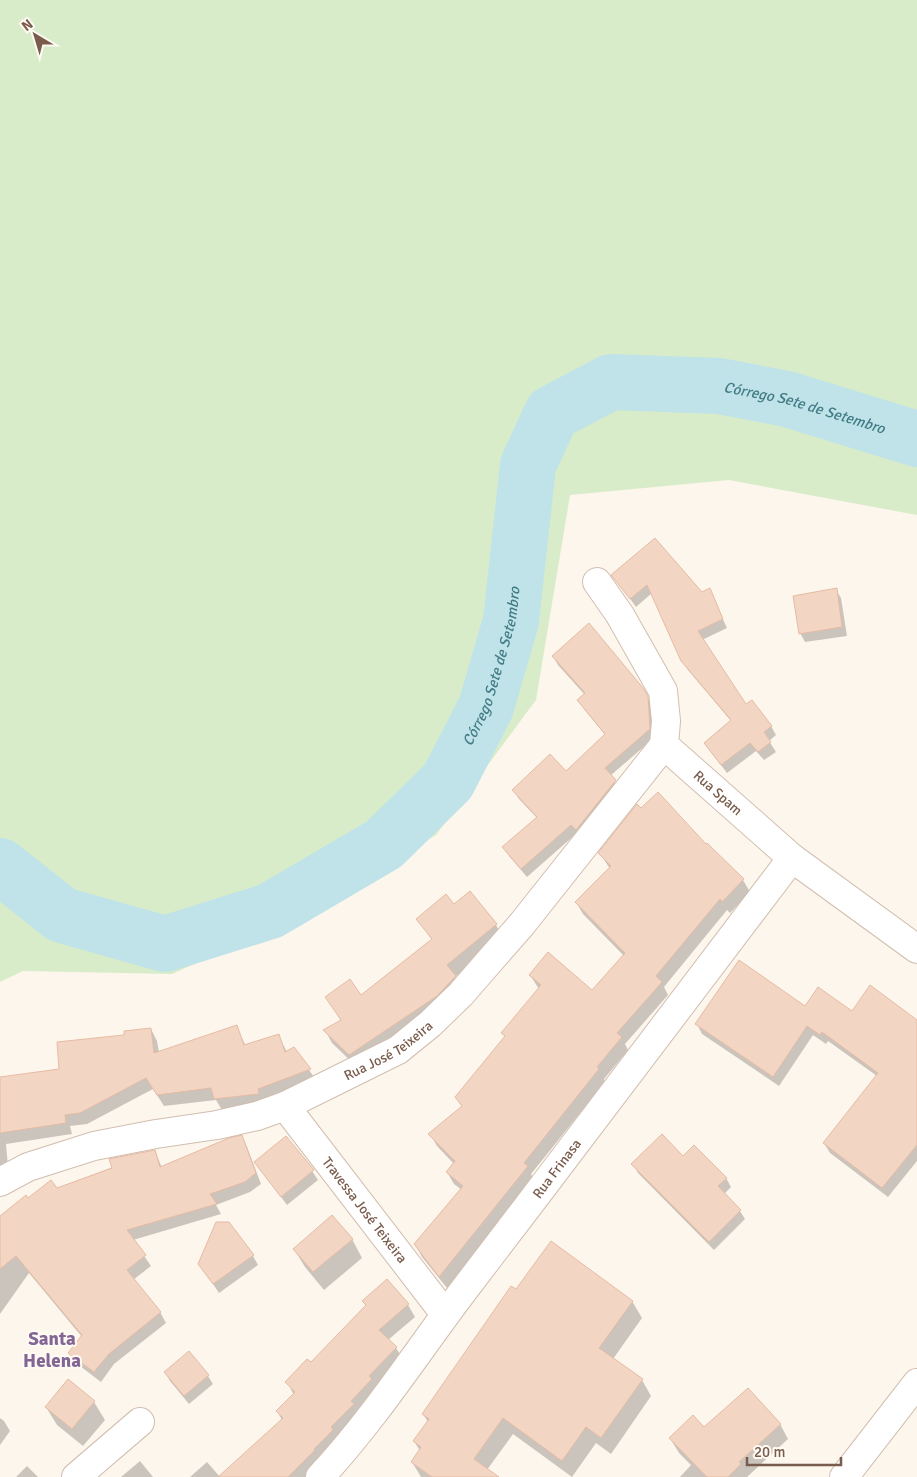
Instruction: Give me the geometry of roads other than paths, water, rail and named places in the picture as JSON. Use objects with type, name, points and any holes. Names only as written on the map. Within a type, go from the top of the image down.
[{"type":"street","points":[[597,582],[620,615],[663,692],[666,721],[664,745]]},
{"type":"street","name":"Rua Spam","points":[[664,745],[792,858],[917,948]]},
{"type":"street","name":"Rua José Teixeira","points":[[0,1182],[28,1167],[94,1146],[217,1125],[257,1116],[285,1106],[398,1050],[430,1024],[461,994],[522,924],[664,745]]},
{"type":"street","name":"Rua Frinasa","points":[[320,1477],[338,1458],[385,1398],[445,1314],[792,858]]},
{"type":"street","name":"Travessa José Teixeira","points":[[285,1106],[445,1314]]},
{"type":"street","points":[[844,1477],[917,1383]]},
{"type":"street","points":[[76,1477],[140,1422]]},
{"type":"waterway","name":"Córrego Sete de Setembro","points":[[0,866],[62,915],[165,944],[270,911],[384,844],[448,781],[486,707],[511,621],[528,465],[552,413],[611,382],[719,386],[787,399],[917,439]]},
{"type":"district","name":"Santa Helena","points":[[52,1349]]}]
